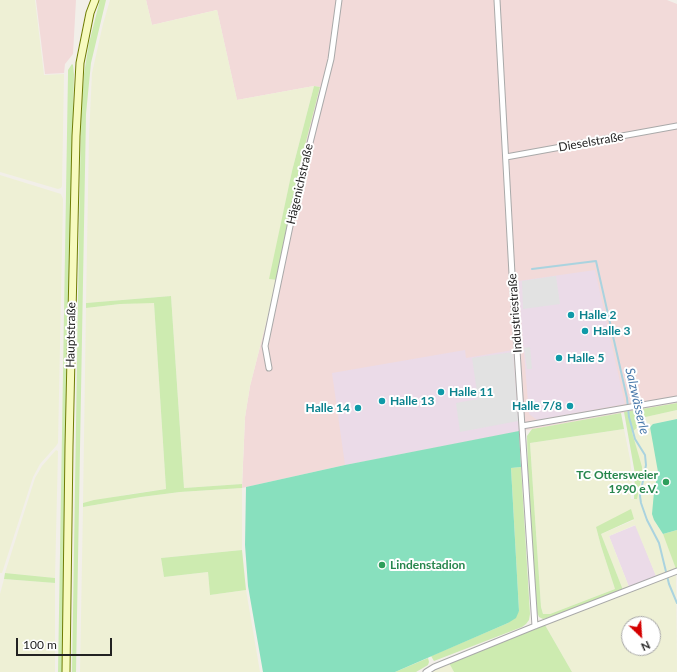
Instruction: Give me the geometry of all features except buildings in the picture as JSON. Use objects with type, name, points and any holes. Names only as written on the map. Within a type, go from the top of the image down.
[{"type":"street","name":"Hauptstraße","points":[[66,672],[69,446],[76,136],[80,63],[90,13],[95,0]]},
{"type":"street","name":"Hägenichstraße","points":[[269,368],[265,346],[294,208],[331,59],[340,0]]},
{"type":"street","name":"Industriestraße","points":[[497,0],[535,626]]},
{"type":"street","name":"Dieselstraße","points":[[506,157],[677,126]]},
{"type":"street","points":[[522,426],[677,399]]},
{"type":"street","points":[[426,672],[434,667],[535,626],[662,576],[676,572]]},
{"type":"shaded area","points":[[36,0],[76,0],[73,54],[65,64],[64,73],[45,74]]},
{"type":"shaded area","points":[[146,0],[667,0],[677,4],[677,403],[345,465],[242,488],[245,417],[250,386],[277,280],[300,165],[320,87],[314,86],[237,100],[217,10],[152,25]]},
{"type":"shaded area","points":[[595,270],[625,404],[537,420],[529,414],[518,281]]},
{"type":"shaded area","points":[[556,276],[560,304],[523,309],[522,281]]},
{"type":"shaded area","points":[[530,347],[532,369],[527,369],[524,348]]},
{"type":"shaded area","points":[[465,350],[466,358],[513,350],[519,431],[345,465],[332,373]]},
{"type":"shaded area","points":[[513,352],[518,421],[460,432],[456,403],[478,399],[472,358]]},
{"type":"shaded area","points":[[636,525],[656,576],[629,587],[609,536]]},
{"type":"green space","points":[[0,0],[35,0],[44,75],[64,74],[62,186],[58,189],[0,172]]},
{"type":"green space","points":[[100,0],[106,0],[91,63],[86,114],[76,672],[72,672],[81,115],[84,74],[89,43]]},
{"type":"green space","points":[[110,0],[146,0],[152,25],[217,10],[237,100],[314,86],[292,171],[270,279],[277,280],[250,386],[245,417],[242,484],[184,488],[171,296],[86,303],[89,136],[92,73]]},
{"type":"green space","points":[[72,64],[74,74],[66,442],[63,672],[58,672],[68,70]]},
{"type":"green space","points":[[314,86],[320,87],[300,165],[277,280],[269,279],[292,171]]},
{"type":"green space","points":[[0,175],[61,194],[63,199],[58,443],[40,464],[33,477],[2,573],[0,573]]},
{"type":"green space","points":[[171,296],[184,488],[242,484],[242,488],[180,492],[83,507],[83,503],[94,500],[166,489],[154,303],[120,304],[86,308],[86,303]]},
{"type":"green space","points":[[154,302],[166,489],[83,503],[86,308]]},
{"type":"green space","points":[[677,403],[677,410],[641,418],[638,427],[632,432],[642,467],[642,475],[637,499],[634,499],[635,474],[624,412]]},
{"type":"green space","points":[[677,410],[677,419],[653,424],[658,472],[654,492],[654,520],[669,547],[676,569],[656,576],[635,525],[609,536],[629,587],[623,590],[601,534],[634,520],[596,527],[615,589],[550,614],[543,614],[541,607],[530,443],[624,429],[632,476],[631,499],[637,499],[636,448],[632,432],[638,427],[640,418]]},
{"type":"green space","points":[[621,413],[624,429],[530,443],[541,607],[543,614],[550,614],[615,589],[596,527],[631,509],[634,519],[601,534],[623,590],[555,616],[543,619],[539,617],[536,610],[527,436],[532,429]]},
{"type":"green space","name":"TC Ottersweier 1990 e.V.","points":[[677,419],[677,530],[663,534],[652,514],[658,472],[650,427],[653,424]]},
{"type":"green space","name":"Lindenstadion","points":[[519,431],[521,467],[511,468],[519,611],[516,618],[508,623],[395,672],[263,672],[248,586],[245,545],[246,487],[345,465]]},
{"type":"green space","points":[[56,450],[58,451],[55,578],[5,573],[35,478],[42,466]]},
{"type":"green space","points":[[521,467],[530,614],[529,620],[522,627],[434,661],[431,656],[508,623],[519,611],[511,468]]},
{"type":"green space","points":[[242,488],[242,550],[161,558],[164,577],[208,572],[210,595],[246,590],[260,672],[80,672],[83,507],[180,492]]},
{"type":"green space","points":[[677,530],[677,569],[676,569],[663,534]]},
{"type":"green space","points":[[242,550],[246,590],[210,595],[208,572],[164,577],[161,558]]},
{"type":"green space","points":[[5,573],[55,578],[55,583],[4,579]]},
{"type":"green space","points":[[676,574],[677,672],[572,672],[545,625]]},
{"type":"green space","points":[[4,579],[55,583],[55,672],[0,672],[0,594]]},
{"type":"green space","points":[[545,625],[572,672],[454,672],[449,663]]},
{"type":"green space","points":[[428,658],[428,665],[416,672],[395,672]]},
{"type":"green space","points":[[449,663],[454,672],[430,672]]},
{"type":"waterway","name":"Salzwässerle","points":[[532,269],[596,261],[627,398],[629,417],[635,439],[645,455],[646,465],[640,496],[641,503],[647,520],[659,543],[669,584],[677,603]]},
{"type":"place","name":"Halle 2","points":[[571,315]]},
{"type":"place","name":"Halle 3","points":[[585,331]]},
{"type":"place","name":"Halle 5","points":[[559,358]]},
{"type":"place","name":"Halle 11","points":[[441,392]]},
{"type":"place","name":"Halle 13","points":[[382,401]]},
{"type":"place","name":"Halle 7/8","points":[[570,406]]},
{"type":"place","name":"Halle 14","points":[[358,408]]},
{"type":"place","name":"TC Ottersweier 1990 e.V.","points":[[666,482]]},
{"type":"place","name":"Lindenstadion","points":[[382,565]]}]
